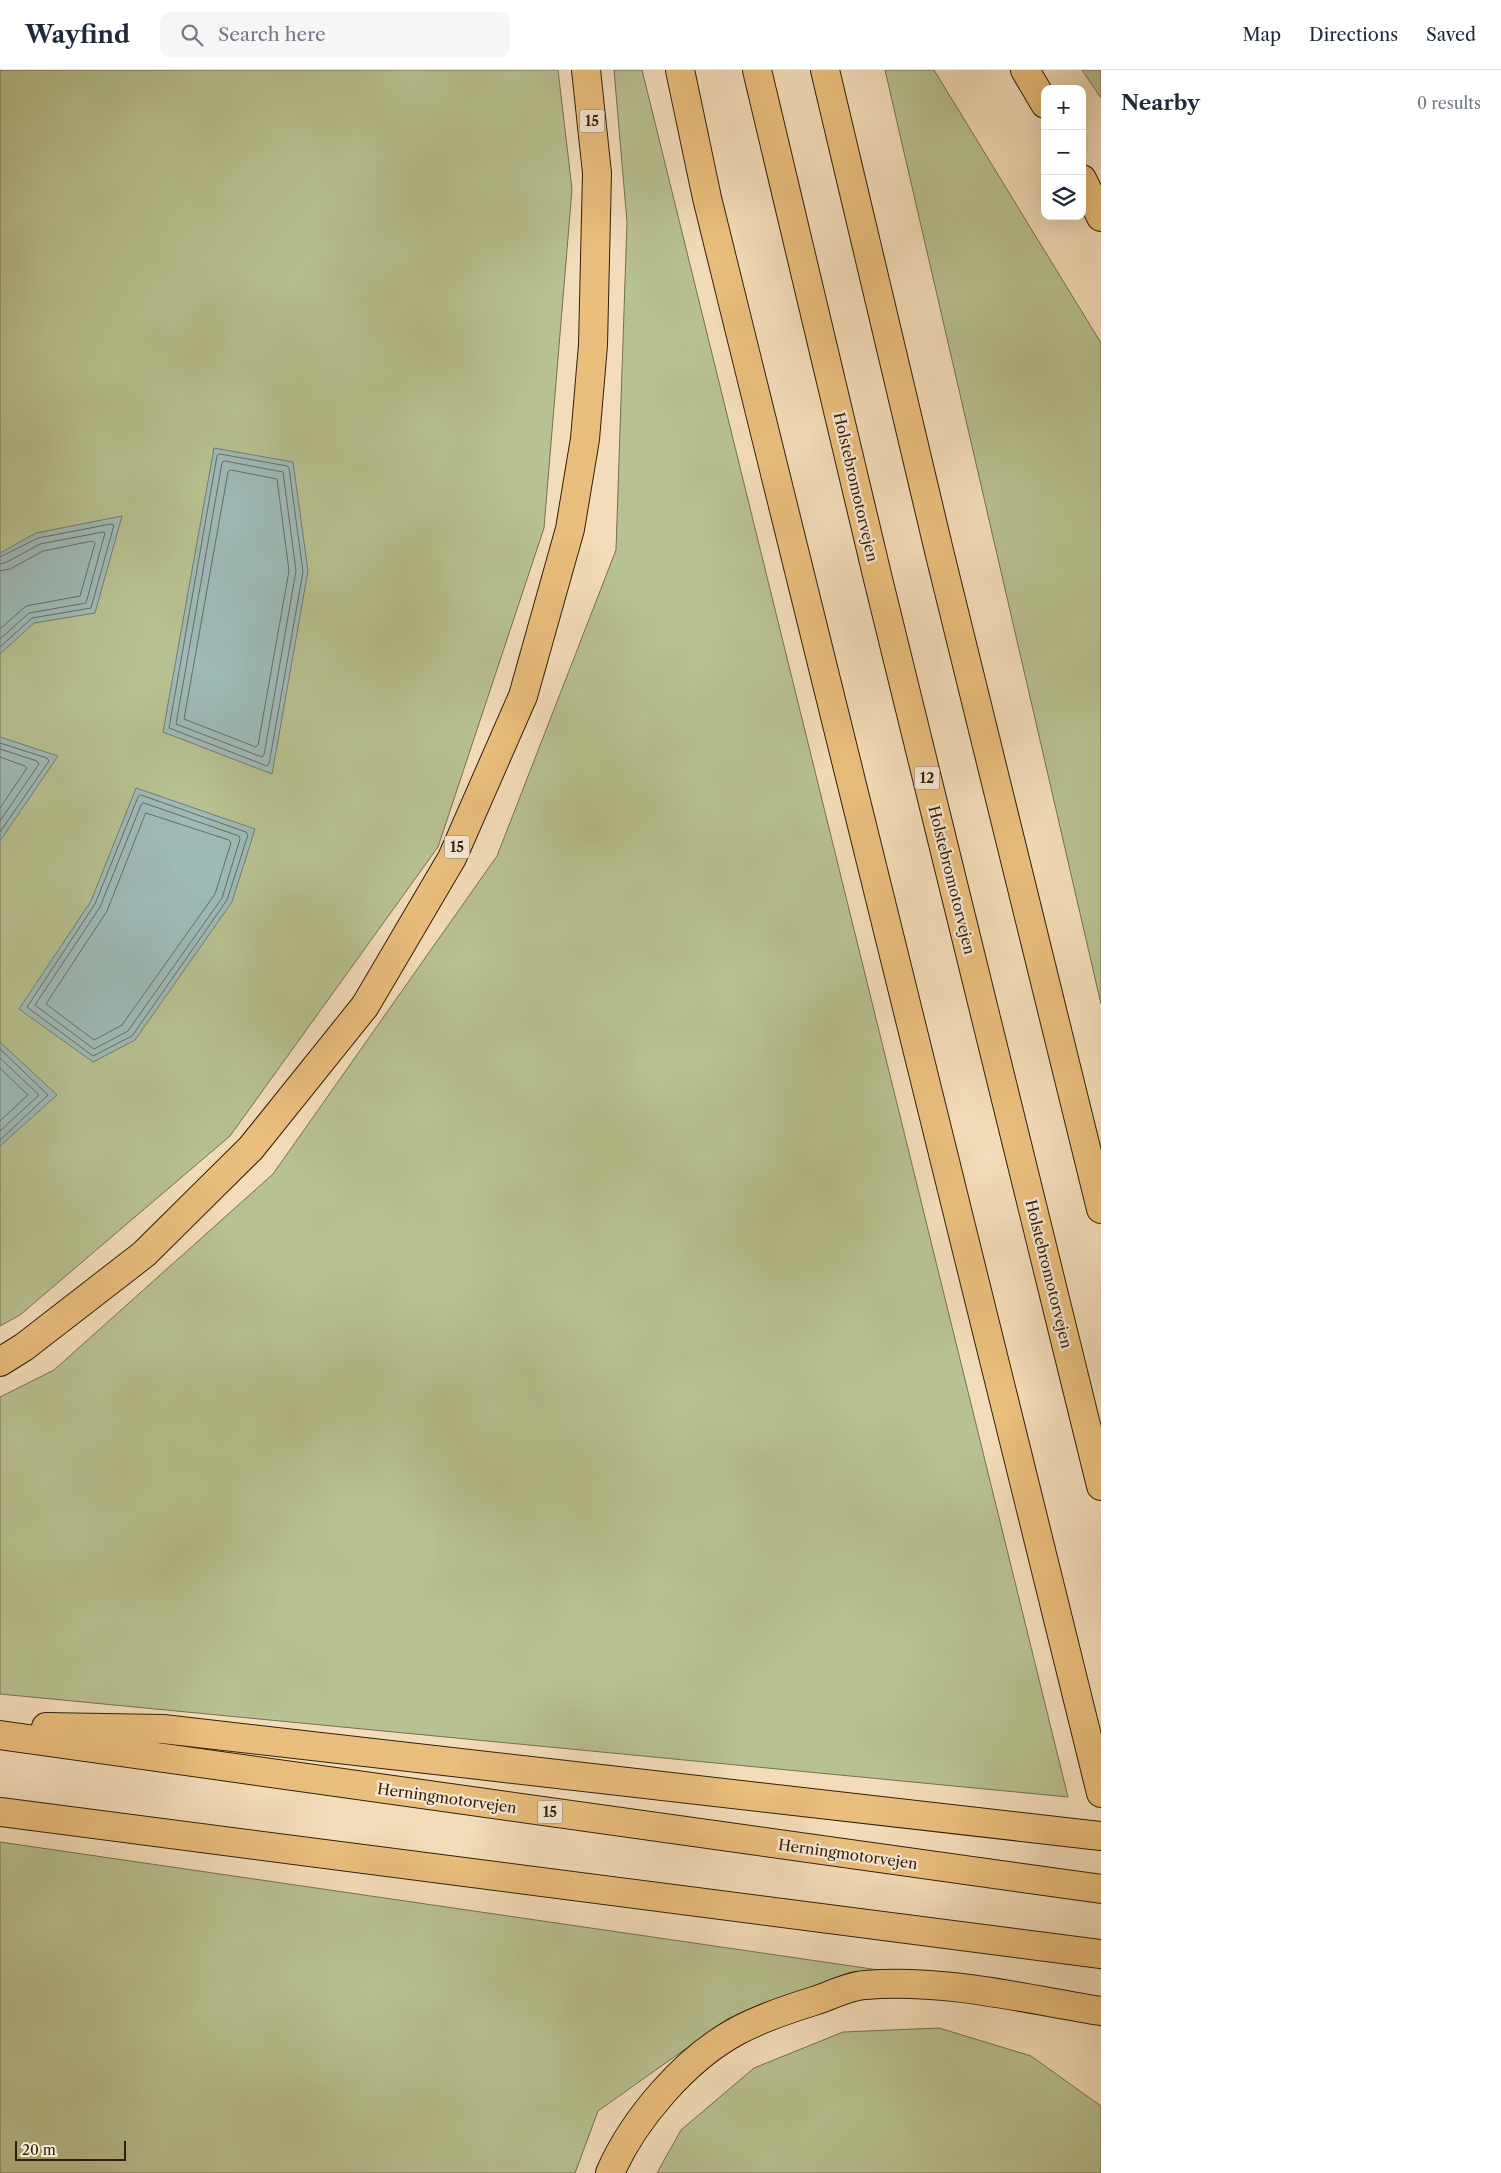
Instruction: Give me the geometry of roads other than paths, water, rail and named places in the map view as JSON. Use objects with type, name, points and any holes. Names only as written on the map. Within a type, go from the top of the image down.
[{"type":"highway","name":"15","points":[[0,1362],[24,1347],[144,1254],[251,1148],[365,1006],[452,858],[523,696],[570,529],[586,439],[593,345],[597,173],[586,70]]},
{"type":"highway","points":[[680,70],[707,198],[1101,1793]]},
{"type":"highway","name":"Holstebromotorvejen","points":[[757,70],[878,579],[1101,1486]]},
{"type":"highway","points":[[825,70],[937,545],[1101,1209]]},
{"type":"highway","points":[[1025,70],[1041,97]]},
{"type":"highway","points":[[1086,163],[1101,184]]},
{"type":"highway","points":[[1086,187],[1101,217]]},
{"type":"highway","points":[[0,1726],[163,1729],[1101,1836]]},
{"type":"highway","name":"Herningmotorvejen","points":[[0,1735],[1101,1889]]},
{"type":"highway","points":[[0,1812],[1101,1954]]},
{"type":"highway","points":[[610,2173],[621,2147],[654,2102],[692,2063],[736,2032],[782,2011],[863,1985],[944,1985],[1101,2011]]},
{"type":"water","points":[[214,448],[293,462],[308,571],[272,774],[163,732]]},
{"type":"water","points":[[122,516],[95,613],[34,623],[0,654],[0,553],[36,533]]},
{"type":"water","points":[[0,737],[58,756],[0,841]]},
{"type":"water","points":[[136,788],[255,829],[232,902],[135,1040],[93,1062],[19,1009],[91,901]]},
{"type":"water","points":[[0,1042],[57,1095],[0,1146]]}]
